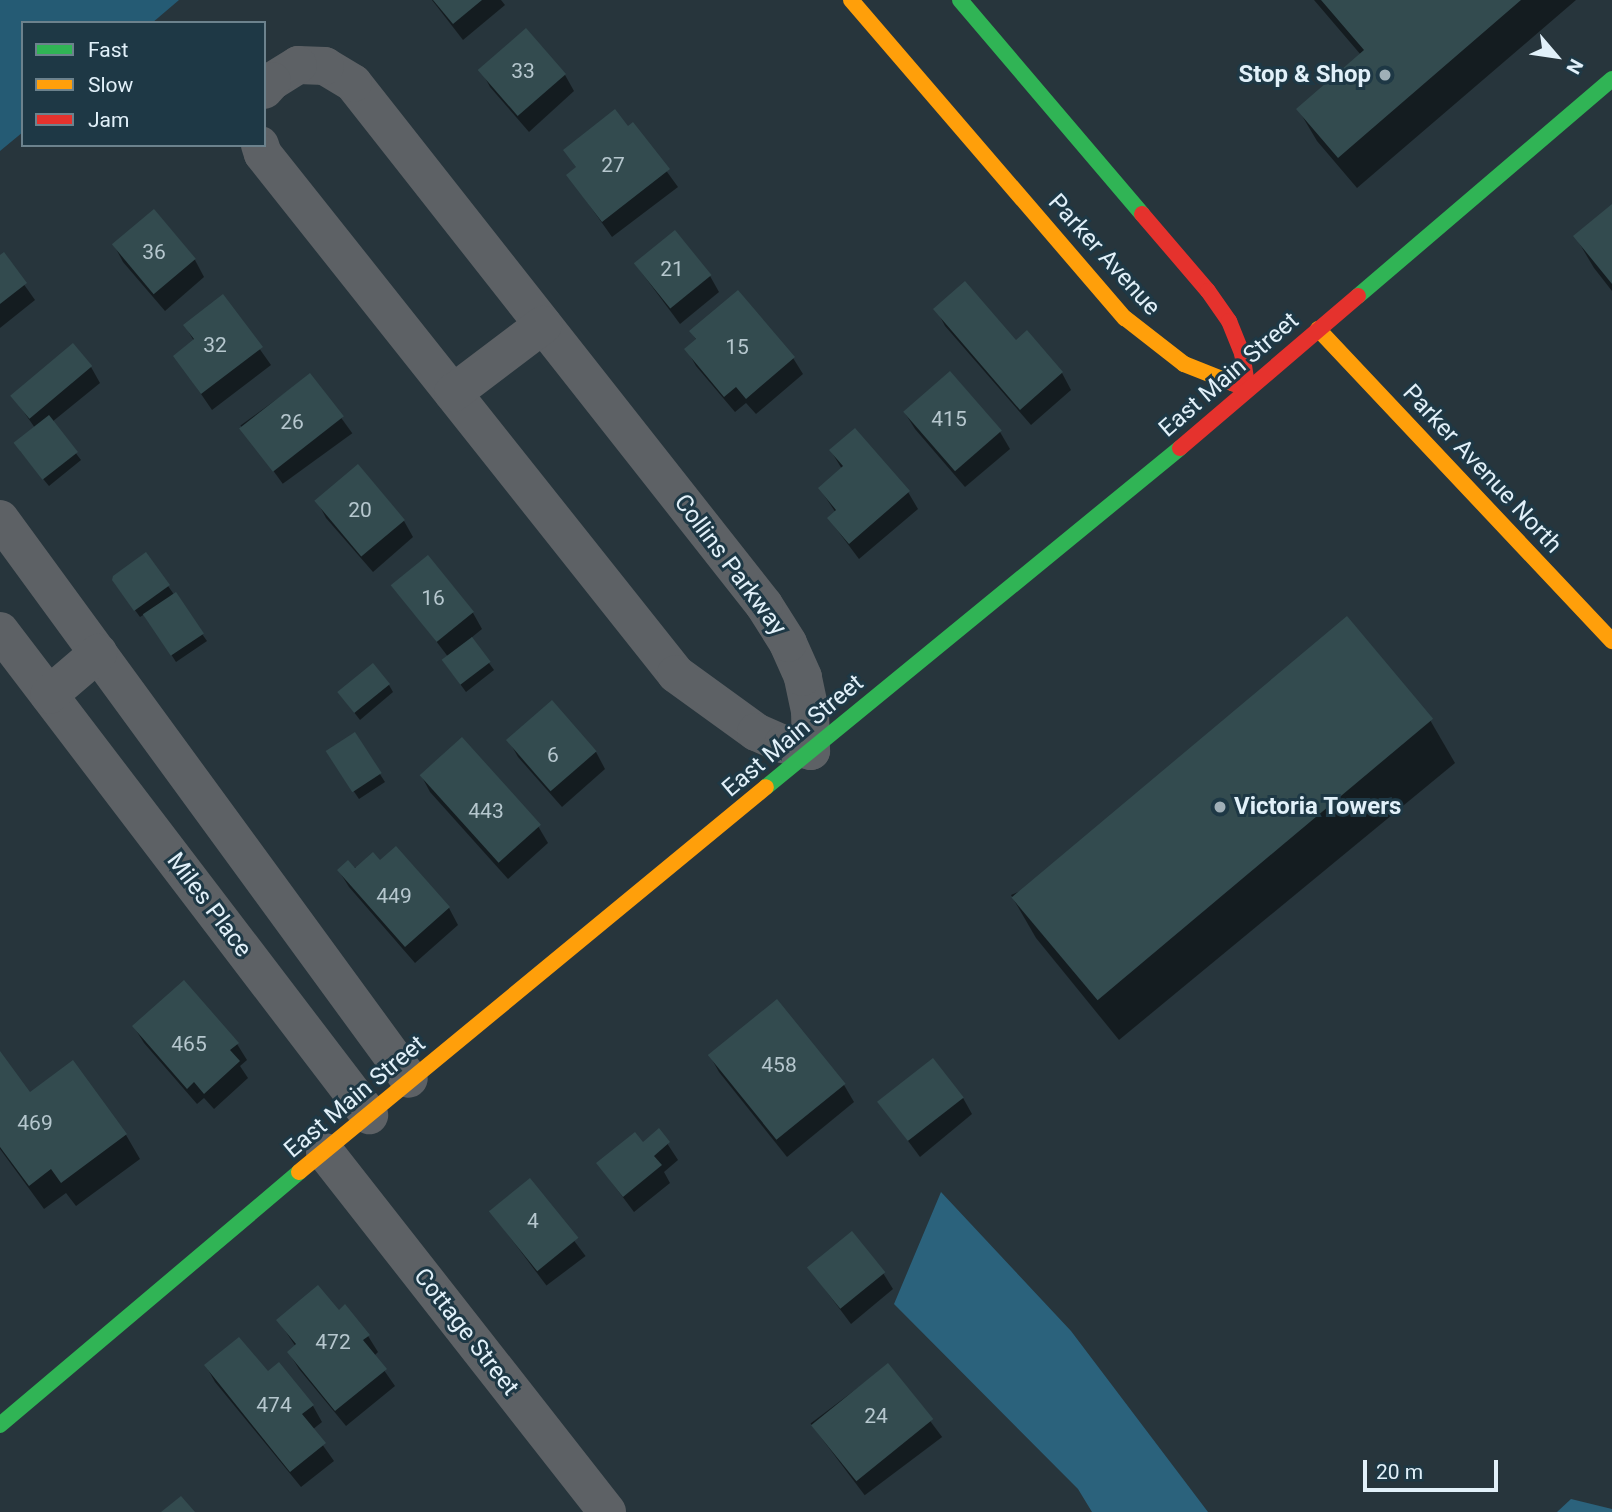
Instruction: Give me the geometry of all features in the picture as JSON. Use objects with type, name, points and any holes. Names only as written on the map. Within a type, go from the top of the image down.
[{"type":"main road","name":"Parker Avenue","points":[[851,0],[1125,318],[1185,364],[1215,379],[1248,389]]},
{"type":"main road","points":[[960,0],[1201,283],[1229,321],[1242,353],[1248,389]]},
{"type":"main road","name":"East Main Street","points":[[0,1425],[326,1152],[409,1079],[1248,389],[1612,79]]},
{"type":"main road","name":"Parker Avenue North","points":[[1318,329],[1612,641]]},
{"type":"street","name":"Collins Parkway","points":[[266,88],[298,65],[325,66],[353,83],[770,615],[788,643],[803,677],[810,711],[811,751]]},
{"type":"street","points":[[261,147],[263,154],[676,674],[756,732],[783,744],[811,751]]},
{"type":"street","points":[[453,393],[543,325]]},
{"type":"street","points":[[0,519],[409,1079]]},
{"type":"street","name":"Miles Place","points":[[0,631],[369,1115]]},
{"type":"street","points":[[49,695],[98,653]]},
{"type":"street","name":"Cottage Street","points":[[326,1152],[607,1512]]},
{"type":"shaded area","points":[[0,0],[179,0],[154,21],[21,21],[21,134],[0,151]]},
{"type":"shaded area","points":[[941,1192],[1071,1331],[1208,1512],[1092,1512],[1078,1489],[894,1304]]},
{"type":"shaded area","points":[[1571,1499],[1612,1509],[1612,1512],[1557,1512]]},
{"type":"building","points":[[433,0],[482,0],[453,24]]},
{"type":"building","name":"Stop & Shop","points":[[1321,0],[1521,0],[1338,158],[1296,109],[1364,50]]},
{"type":"building","points":[[526,28],[566,74],[518,116],[478,70]]},
{"type":"building","points":[[615,109],[628,126],[633,122],[670,169],[602,222],[566,175],[576,167],[563,150]]},
{"type":"building","points":[[1612,204],[1612,284],[1573,236]]},
{"type":"building","points":[[154,209],[196,259],[154,294],[112,244]]},
{"type":"building","points":[[675,230],[712,275],[670,308],[634,263]]},
{"type":"building","points":[[4,252],[27,283],[0,304],[0,255]]},
{"type":"building","points":[[965,281],[1016,340],[1027,330],[1063,372],[1020,410],[933,309]]},
{"type":"building","points":[[738,290],[795,357],[746,399],[736,387],[724,397],[684,349],[696,339],[689,331]]},
{"type":"building","points":[[223,294],[263,347],[201,394],[173,356],[194,339],[183,325]]},
{"type":"building","points":[[73,343],[92,366],[29,419],[10,396]]},
{"type":"building","points":[[950,371],[1002,431],[955,471],[903,412]]},
{"type":"building","points":[[310,373],[344,416],[273,472],[239,428]]},
{"type":"building","points":[[49,415],[78,452],[42,480],[14,443]]},
{"type":"building","points":[[855,428],[910,491],[849,544],[827,518],[836,510],[818,488],[843,466],[829,450]]},
{"type":"building","points":[[358,464],[405,520],[361,557],[314,501]]},
{"type":"building","points":[[146,552],[170,585],[134,611],[112,580],[113,576]]},
{"type":"building","points":[[428,555],[474,612],[437,642],[391,585]]},
{"type":"building","points":[[176,592],[204,633],[171,656],[143,614]]},
{"type":"building","name":"Victoria Towers","points":[[1347,616],[1433,719],[1098,1000],[1011,898]]},
{"type":"building","points":[[472,637],[491,662],[460,685],[442,660]]},
{"type":"building","points":[[373,663],[390,684],[354,713],[337,692]]},
{"type":"building","points":[[552,700],[597,751],[551,791],[506,740]]},
{"type":"building","points":[[355,732],[382,773],[352,792],[326,751]]},
{"type":"building","points":[[462,737],[541,825],[499,863],[420,775]]},
{"type":"building","points":[[396,846],[450,907],[405,947],[337,870],[348,860],[355,868],[373,852],[380,860]]},
{"type":"building","points":[[184,980],[239,1043],[230,1050],[240,1061],[204,1094],[194,1082],[187,1089],[132,1026]]},
{"type":"building","points":[[777,999],[846,1084],[776,1140],[708,1055]]},
{"type":"building","points":[[0,1051],[30,1092],[73,1060],[127,1134],[61,1183],[51,1169],[29,1186],[0,1147]]},
{"type":"building","points":[[933,1058],[964,1097],[908,1141],[877,1102]]},
{"type":"building","points":[[659,1128],[670,1142],[654,1156],[662,1165],[623,1197],[596,1163],[635,1132],[643,1142]]},
{"type":"building","points":[[530,1178],[578,1238],[537,1271],[489,1211]]},
{"type":"building","points":[[852,1231],[885,1272],[840,1309],[807,1268]]},
{"type":"building","points":[[318,1285],[339,1310],[345,1304],[370,1335],[363,1340],[387,1369],[335,1411],[287,1352],[296,1344],[276,1320]]},
{"type":"building","points":[[239,1337],[268,1371],[279,1362],[314,1405],[302,1414],[326,1443],[290,1472],[204,1365]]},
{"type":"building","points":[[888,1363],[933,1419],[856,1481],[811,1425]]},
{"type":"building","points":[[181,1496],[195,1512],[161,1512]]},
{"type":"traffic: fast","points":[[960,0],[1142,214]]},
{"type":"traffic: fast","points":[[1358,296],[1612,79]]},
{"type":"traffic: fast","points":[[766,787],[1180,448]]},
{"type":"traffic: fast","points":[[0,1425],[299,1172]]},
{"type":"traffic: slow","points":[[851,0],[1125,318],[1184,364],[1232,383]]},
{"type":"traffic: slow","points":[[1318,329],[1612,641]]},
{"type":"traffic: slow","points":[[299,1172],[766,787]]},
{"type":"traffic: jam","points":[[1142,214],[1208,291],[1229,321],[1242,353],[1248,389],[1232,383]]},
{"type":"traffic: jam","points":[[1180,448],[1358,296]]},
{"type":"place","name":"Stop & Shop","points":[[1385,75]]},
{"type":"place","name":"Victoria Towers","points":[[1220,807]]}]
